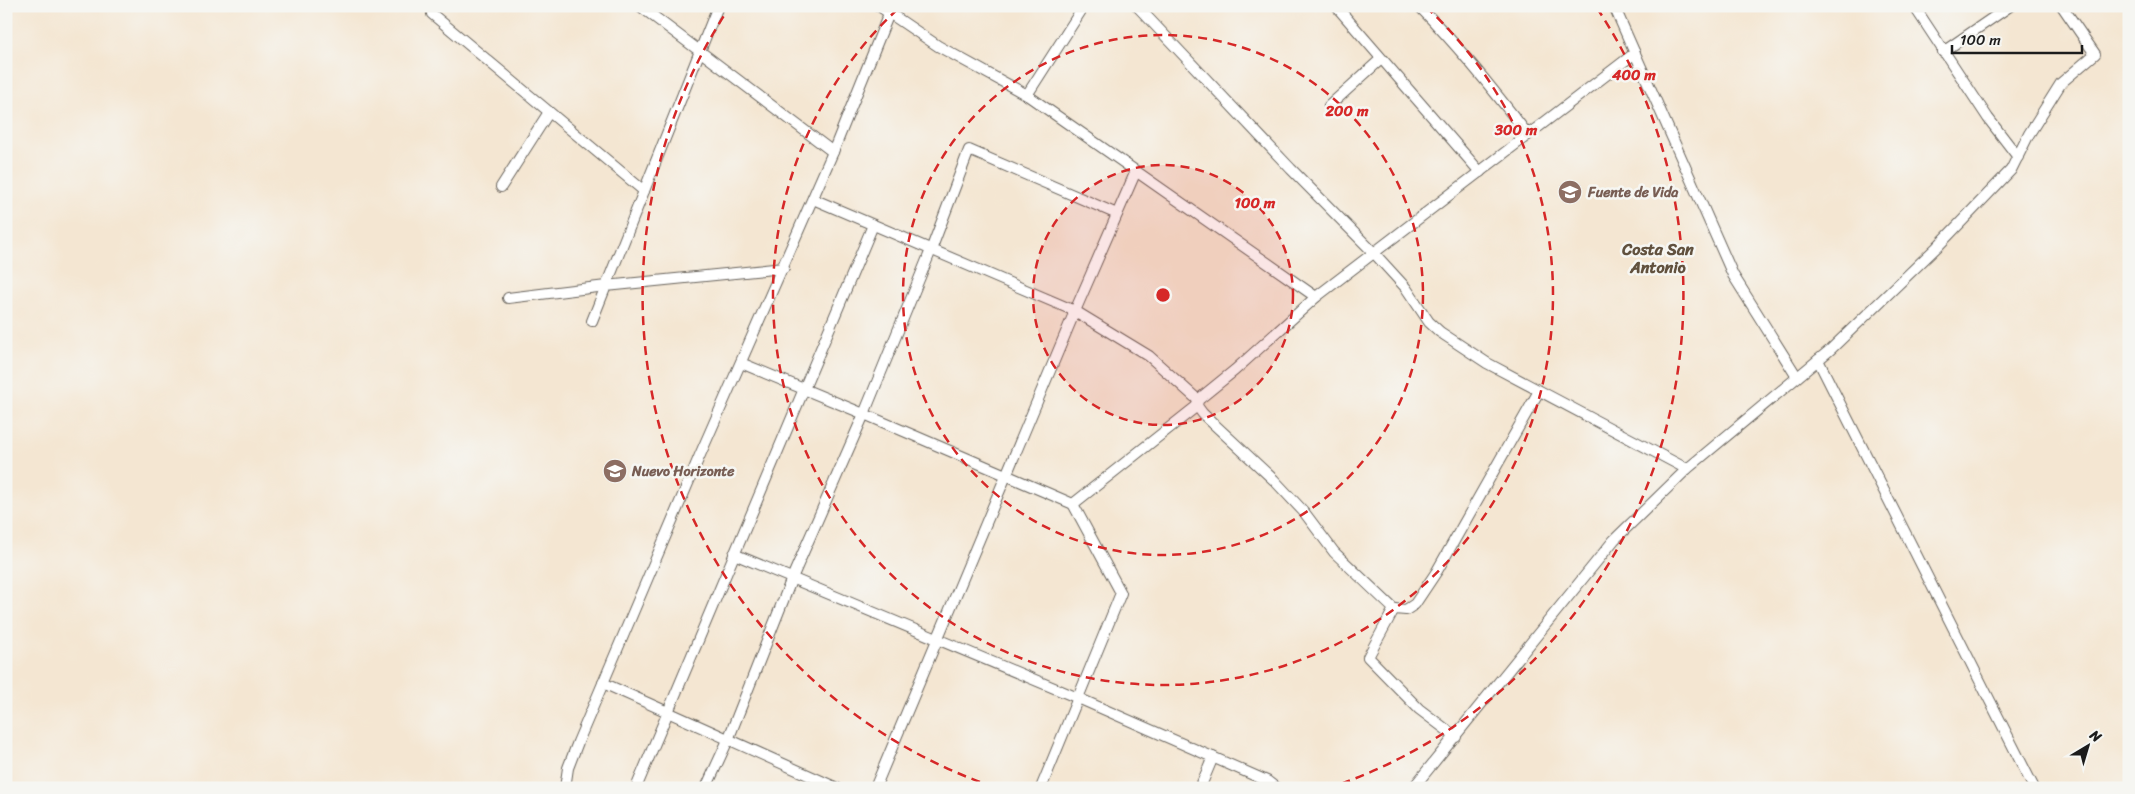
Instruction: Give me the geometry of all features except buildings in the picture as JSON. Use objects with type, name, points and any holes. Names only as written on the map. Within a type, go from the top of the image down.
[{"type":"street","points":[[640,6],[833,152]]},
{"type":"street","points":[[592,321],[718,6]]},
{"type":"street","points":[[879,6],[891,10],[938,46],[1027,95],[1316,297]]},
{"type":"street","points":[[1027,95],[1084,6]]},
{"type":"street","points":[[1137,6],[1290,169],[1374,253],[1406,288],[1429,322],[1440,332],[1488,363],[1687,470]]},
{"type":"street","points":[[1336,6],[1480,172]]},
{"type":"street","points":[[1419,6],[1495,91],[1528,135]]},
{"type":"street","points":[[1614,6],[1733,275],[1797,377]]},
{"type":"street","points":[[1914,6],[1988,118],[2018,157]]},
{"type":"street","points":[[1943,52],[2010,6]]},
{"type":"street","points":[[1413,788],[1614,540],[1687,470],[1818,360],[1937,247],[2010,170],[2029,134],[2061,83],[2095,54],[2062,6]]},
{"type":"street","points":[[566,788],[568,768],[603,683],[784,268],[891,10]]},
{"type":"street","points":[[432,14],[644,191]]},
{"type":"street","points":[[1073,504],[1197,403],[1316,297],[1635,53]]},
{"type":"street","points":[[1329,106],[1381,59]]},
{"type":"street","points":[[501,187],[549,112]]},
{"type":"street","points":[[706,788],[728,740],[792,578],[864,414],[931,250],[969,150],[1117,214]]},
{"type":"street","points":[[875,788],[1075,311],[1136,171]]},
{"type":"street","points":[[813,198],[1075,311],[1149,356],[1197,403],[1203,414],[1274,480],[1304,512],[1334,552],[1394,609],[1406,610],[1416,604],[1437,571],[1539,391]]},
{"type":"street","points":[[636,788],[873,225]]},
{"type":"street","points":[[508,298],[784,268]]},
{"type":"street","points":[[1818,360],[2034,788]]},
{"type":"street","points":[[741,363],[804,388],[1073,504],[1121,593],[1041,788]]},
{"type":"street","points":[[734,554],[1078,698],[1267,781],[1276,788]]},
{"type":"street","points":[[1394,609],[1368,657],[1419,709],[1456,737]]},
{"type":"street","points":[[603,683],[837,788]]},
{"type":"street","points":[[1200,788],[1213,757]]},
{"type":"place","name":"Fuente de Vida","points":[[1570,192]]},
{"type":"place","name":"Nuevo Horizonte","points":[[615,471]]},
{"type":"district","name":"Costa San Antonio","points":[[1658,258]]}]
